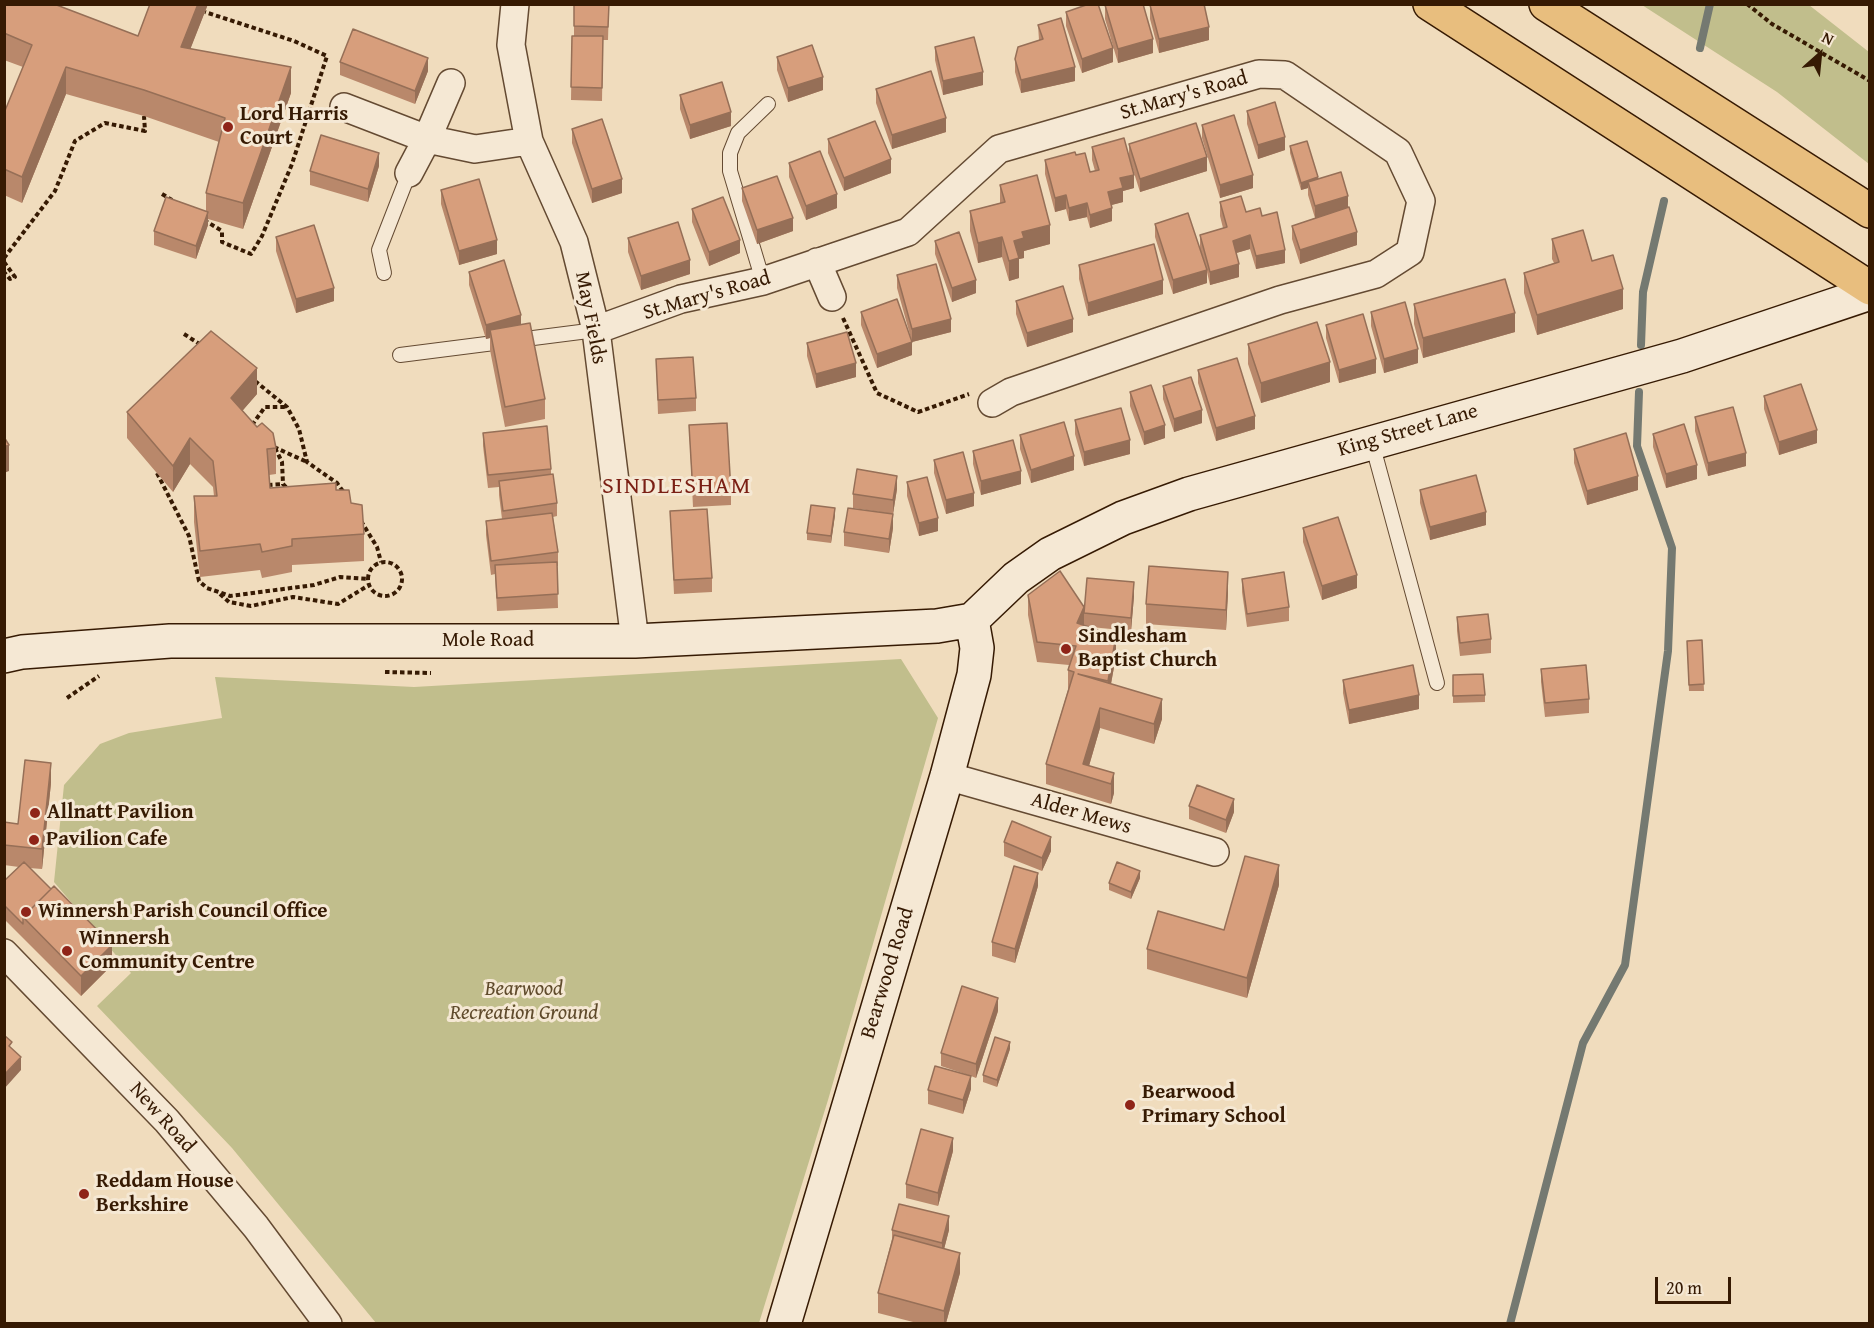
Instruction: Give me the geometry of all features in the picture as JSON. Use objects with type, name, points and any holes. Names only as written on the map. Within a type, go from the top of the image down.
[{"type":"highway","points":[[1430,4],[1869,288]]},
{"type":"highway","points":[[1546,4],[1869,211]]},
{"type":"main road","name":"King Street Lane","points":[[972,620],[1016,578],[1050,554],[1123,518],[1190,494],[1372,441],[1682,356],[1869,293]]},
{"type":"main road","name":"Mole Road","points":[[4,656],[22,652],[170,641],[635,641],[937,626],[972,620]]},
{"type":"main road","name":"Bearwood Road","points":[[784,1323],[947,776],[974,675],[977,648],[972,620]]},
{"type":"street","name":"May Fields","points":[[515,4],[511,45],[529,141],[574,242],[596,330],[635,641]]},
{"type":"street","name":"St.Mary's Road","points":[[596,330],[681,299],[763,281],[908,231],[999,149],[1259,74],[1285,75],[1398,152],[1421,201],[1410,252],[1376,274],[1280,300],[1001,389]]},
{"type":"street","points":[[409,173],[427,139],[451,83]]},
{"type":"street","points":[[344,107],[427,139],[475,149],[529,141]]},
{"type":"street","points":[[817,262],[832,297]]},
{"type":"street","name":"Alder Mews","points":[[947,776],[1215,852]]},
{"type":"street","name":"New Road","points":[[4,953],[167,1121],[256,1227],[328,1323]]},
{"type":"lane","points":[[763,281],[730,171],[730,153],[738,133],[768,104]]},
{"type":"lane","points":[[384,273],[379,250],[409,173]]},
{"type":"lane","points":[[400,355],[596,330]]},
{"type":"lane","points":[[1372,441],[1437,683]]},
{"type":"path","points":[[1747,4],[1772,24],[1869,81]]},
{"type":"path","points":[[202,219],[222,231],[222,242],[251,254],[262,236],[292,164],[327,56],[294,41],[205,12]]},
{"type":"path","points":[[4,272],[10,279],[15,277],[4,260],[55,191],[75,141],[105,123],[145,131],[144,116]]},
{"type":"path","points":[[162,194],[182,206]]},
{"type":"path","points":[[832,297],[855,340],[877,393],[918,412],[994,386],[1001,389]]},
{"type":"path","points":[[184,334],[204,347]]},
{"type":"path","points":[[249,377],[287,406],[299,429],[307,462]]},
{"type":"path","points":[[250,427],[265,407],[287,406]]},
{"type":"path","points":[[267,443],[307,462],[329,477],[337,483],[350,500],[341,496]]},
{"type":"path","points":[[274,447],[282,462],[283,484]]},
{"type":"path","points":[[157,473],[189,536],[199,581],[217,591],[230,596],[314,585],[340,577],[368,582],[381,596],[392,595],[400,588],[400,572],[392,564],[381,562],[372,568],[368,582],[338,604],[293,597],[251,606],[229,602],[217,591]]},
{"type":"path","points":[[328,484],[329,477]]},
{"type":"path","points":[[268,485],[283,484],[297,494]]},
{"type":"path","points":[[358,515],[377,547],[381,562]]},
{"type":"path","points":[[293,588],[293,597]]},
{"type":"green space","points":[[1642,5],[1809,5],[1869,52],[1869,164],[1777,92]]},
{"type":"green space","name":"Bearwood Recreation Ground","points":[[901,659],[938,718],[828,1100],[759,1323],[376,1323],[232,1148],[97,1006],[131,973],[54,882],[64,785],[100,744],[129,733],[222,718],[215,677],[414,687]]},
{"type":"building","name":"Lord Harris Court","points":[[4,4],[54,4],[138,36],[150,4],[198,4],[181,47],[291,67],[243,203],[206,193],[225,118],[144,90],[66,67],[22,177],[4,169],[4,113],[32,45],[4,33]]},
{"type":"building","points":[[574,4],[609,4],[608,27],[574,26]]},
{"type":"building","points":[[1089,4],[1098,4],[1113,48],[1082,59],[1066,12]]},
{"type":"building","points":[[1143,4],[1153,39],[1118,49],[1105,5]]},
{"type":"building","points":[[1204,4],[1209,27],[1159,39],[1150,5]]},
{"type":"building","points":[[1061,18],[1075,67],[1021,80],[1015,59],[1018,47],[1043,39],[1038,25]]},
{"type":"building","points":[[353,29],[428,58],[415,91],[340,62]]},
{"type":"building","points":[[572,36],[603,36],[602,88],[571,87]]},
{"type":"building","points":[[974,37],[983,72],[943,81],[935,47]]},
{"type":"building","points":[[812,45],[823,77],[788,88],[777,57]]},
{"type":"building","points":[[931,71],[946,118],[892,135],[876,89]]},
{"type":"building","points":[[722,82],[731,112],[690,125],[680,95]]},
{"type":"building","points":[[1275,102],[1285,137],[1258,145],[1247,111]]},
{"type":"building","points":[[1234,115],[1253,175],[1220,185],[1202,125]]},
{"type":"building","points":[[602,119],[622,179],[592,189],[572,129]]},
{"type":"building","points":[[875,121],[891,159],[844,178],[828,139]]},
{"type":"building","points":[[1196,123],[1207,157],[1140,179],[1129,144]]},
{"type":"building","points":[[321,135],[379,153],[368,189],[310,171]]},
{"type":"building","points":[[1124,138],[1134,175],[1120,178],[1123,188],[1108,192],[1112,208],[1090,215],[1087,203],[1069,208],[1066,195],[1055,198],[1045,160],[1075,152],[1076,155],[1085,153],[1090,172],[1099,170],[1092,147]]},
{"type":"building","points":[[1307,141],[1318,177],[1301,183],[1290,146]]},
{"type":"building","points":[[820,151],[837,194],[806,206],[789,163]]},
{"type":"building","points":[[1341,172],[1348,196],[1315,206],[1308,182]]},
{"type":"building","points":[[1037,175],[1050,225],[1022,232],[1024,238],[1014,241],[1019,258],[1009,261],[1002,237],[978,243],[970,211],[1005,202],[1000,185]]},
{"type":"building","points":[[777,176],[793,218],[757,230],[742,188]]},
{"type":"building","points":[[479,179],[497,240],[459,251],[441,190]]},
{"type":"building","points":[[1241,196],[1246,212],[1260,208],[1262,216],[1277,212],[1285,250],[1256,256],[1250,235],[1233,241],[1239,264],[1210,272],[1200,235],[1227,227],[1220,202]]},
{"type":"building","points":[[166,197],[208,212],[196,246],[154,231]]},
{"type":"building","points":[[723,197],[740,240],[709,252],[692,209]]},
{"type":"building","points":[[1349,207],[1357,232],[1300,250],[1292,226]]},
{"type":"building","points":[[1188,213],[1207,270],[1173,280],[1155,224]]},
{"type":"building","points":[[678,222],[690,260],[641,276],[628,238]]},
{"type":"building","points":[[314,225],[334,288],[296,299],[276,237]]},
{"type":"building","points":[[1583,230],[1592,261],[1613,255],[1623,289],[1537,315],[1524,273],[1559,262],[1552,239]]},
{"type":"building","points":[[959,232],[976,280],[952,288],[935,241]]},
{"type":"building","points":[[1154,244],[1163,280],[1088,303],[1079,265]]},
{"type":"building","points":[[504,260],[521,315],[486,325],[469,272]]},
{"type":"building","points":[[936,264],[951,319],[912,329],[897,275]]},
{"type":"building","points":[[1505,279],[1515,313],[1423,338],[1414,304]]},
{"type":"building","points":[[1063,286],[1073,319],[1027,333],[1016,301]]},
{"type":"building","points":[[897,299],[912,342],[877,354],[861,312]]},
{"type":"building","points":[[1405,302],[1418,349],[1384,359],[1371,312]]},
{"type":"building","points":[[1363,314],[1376,359],[1339,370],[1326,325]]},
{"type":"building","points":[[1317,322],[1330,362],[1261,383],[1248,344]]},
{"type":"building","points":[[530,323],[545,399],[505,407],[490,330]]},
{"type":"building","points":[[211,331],[257,368],[231,398],[257,427],[262,423],[273,433],[276,448],[267,449],[270,488],[336,483],[336,490],[349,490],[351,503],[362,505],[364,534],[292,539],[292,546],[262,552],[260,544],[200,551],[194,496],[217,496],[213,461],[190,438],[173,466],[127,412]]},
{"type":"building","points":[[847,332],[856,363],[816,374],[807,343]]},
{"type":"building","points":[[693,357],[696,398],[658,400],[656,359]]},
{"type":"building","points":[[1237,358],[1255,416],[1216,428],[1198,370]]},
{"type":"building","points":[[1191,377],[1202,410],[1174,419],[1163,386]]},
{"type":"building","points":[[1801,384],[1817,430],[1779,442],[1764,396]]},
{"type":"building","points":[[1151,385],[1165,425],[1144,432],[1130,392]]},
{"type":"building","points":[[1733,407],[1746,453],[1708,463],[1695,417]]},
{"type":"building","points":[[1121,408],[1130,440],[1084,452],[1075,420]]},
{"type":"building","points":[[1064,422],[1074,456],[1031,470],[1020,435]]},
{"type":"building","points":[[727,423],[731,492],[693,494],[689,425]]},
{"type":"building","points":[[1684,424],[1697,465],[1666,474],[1653,434]]},
{"type":"building","points":[[547,426],[551,469],[488,475],[483,433]]},
{"type":"building","points":[[1626,433],[1638,476],[1587,491],[1574,449]]},
{"type":"building","points":[[4,437],[9,445],[4,447]]},
{"type":"building","points":[[1013,440],[1021,471],[981,481],[973,451]]},
{"type":"building","points":[[963,452],[974,493],[946,500],[934,460]]},
{"type":"building","points":[[857,469],[897,476],[893,500],[853,494]]},
{"type":"building","points":[[553,474],[557,503],[503,511],[499,481]]},
{"type":"building","points":[[1476,475],[1486,512],[1430,527],[1420,490]]},
{"type":"building","points":[[927,477],[938,518],[919,523],[907,482]]},
{"type":"building","points":[[811,505],[835,508],[831,536],[807,533]]},
{"type":"building","points":[[848,508],[893,514],[889,539],[844,532]]},
{"type":"building","points":[[707,509],[712,578],[674,580],[670,511]]},
{"type":"building","points":[[552,513],[558,552],[491,561],[486,521]]},
{"type":"building","points":[[1338,517],[1357,575],[1322,586],[1303,528]]},
{"type":"building","points":[[557,562],[558,594],[497,598],[495,565]]},
{"type":"building","points":[[1149,566],[1228,572],[1226,610],[1146,604]]},
{"type":"building","points":[[1060,571],[1084,607],[1077,623],[1116,636],[1108,681],[1078,674],[1162,699],[1154,724],[1100,708],[1083,764],[1114,773],[1111,784],[1046,764],[1074,672],[1068,670],[1076,646],[1037,642],[1028,595]]},
{"type":"building","points":[[1284,572],[1289,607],[1247,614],[1242,579]]},
{"type":"building","points":[[1087,578],[1134,582],[1131,618],[1084,613]]},
{"type":"building","points":[[1488,614],[1491,639],[1460,643],[1457,617]]},
{"type":"building","points":[[1702,640],[1704,684],[1689,685],[1687,641]]},
{"type":"building","points":[[1413,665],[1419,695],[1349,710],[1343,680]]},
{"type":"building","points":[[1586,665],[1589,699],[1545,703],[1541,669]]},
{"type":"building","points":[[1483,674],[1485,695],[1453,696],[1453,675]]},
{"type":"building","name":"Allnatt Pavilion","points":[[25,760],[51,763],[42,849],[4,845],[4,822],[18,824]]},
{"type":"building","points":[[1197,785],[1234,799],[1226,820],[1189,806]]},
{"type":"building","points":[[1012,821],[1051,837],[1042,858],[1004,842]]},
{"type":"building","points":[[1245,856],[1279,865],[1247,978],[1147,949],[1158,911],[1224,930]]},
{"type":"building","points":[[24,862],[51,889],[23,917],[23,924],[4,905],[4,881]]},
{"type":"building","points":[[1117,862],[1140,871],[1131,892],[1109,883]]},
{"type":"building","points":[[1014,866],[1038,873],[1015,949],[992,942]]},
{"type":"building","points":[[54,886],[112,945],[81,976],[23,917]]},
{"type":"building","points":[[962,986],[998,998],[976,1064],[941,1053]]},
{"type":"building","points":[[4,1035],[12,1042],[9,1046],[21,1057],[4,1075]]},
{"type":"building","points":[[995,1037],[1010,1042],[997,1080],[983,1075]]},
{"type":"building","points":[[935,1066],[971,1076],[963,1100],[928,1090]]},
{"type":"building","points":[[921,1129],[953,1138],[938,1193],[906,1184]]},
{"type":"building","points":[[899,1204],[949,1216],[942,1243],[892,1230]]},
{"type":"building","points":[[894,1235],[960,1253],[944,1311],[878,1293]]},
{"type":"waterway","points":[[1700,48],[1710,4]]},
{"type":"waterway","points":[[1641,345],[1643,292],[1664,201]]},
{"type":"waterway","points":[[1510,1324],[1583,1043],[1625,965],[1668,651],[1672,548],[1637,446],[1639,392]]},
{"type":"place","name":"Lord Harris Court","points":[[228,127]]},
{"type":"place","name":"Sindlesham Baptist Church","points":[[1066,649]]},
{"type":"place","name":"Allnatt Pavilion","points":[[35,813]]},
{"type":"place","name":"Pavilion Cafe","points":[[34,840]]},
{"type":"place","name":"Winnersh Parish Council Office","points":[[26,912]]},
{"type":"place","name":"Winnersh Community Centre","points":[[67,951]]},
{"type":"place","name":"Bearwood Primary School","points":[[1130,1105]]},
{"type":"place","name":"Reddam House Berkshire","points":[[84,1194]]},
{"type":"district","name":"SINDLESHAM","points":[[677,487]]}]
